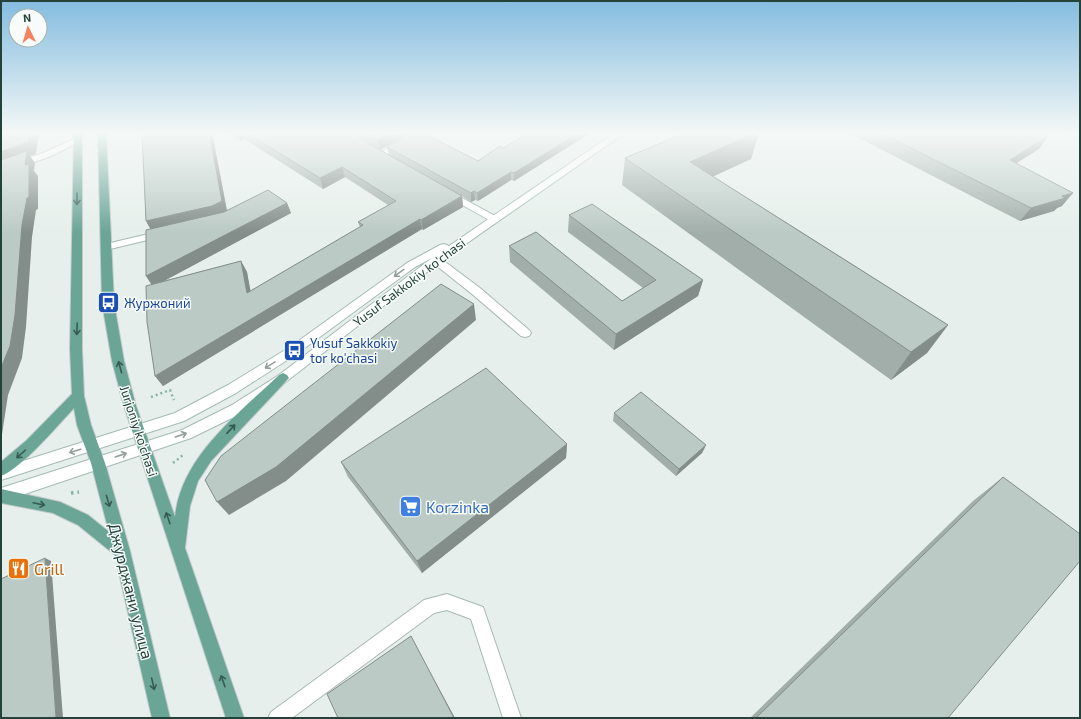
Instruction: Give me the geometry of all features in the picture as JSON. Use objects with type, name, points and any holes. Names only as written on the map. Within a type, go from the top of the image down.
[{"type":"main road","points":[[1,170],[14,166]]},
{"type":"main road","points":[[78,166],[76,349],[78,396],[84,426],[98,463]]},
{"type":"main road","name":"Jurjoniy ko'chasi","points":[[103,166],[108,303],[118,361],[138,431],[235,718]]},
{"type":"main road","name":"Yusuf Sakkokiy ko'chasi","points":[[1,495],[186,434],[237,409],[283,378],[436,260],[573,166]]},
{"type":"main road","points":[[440,189],[494,219]]},
{"type":"main road","name":"Yusuf Sakkokiy ko'chasi","points":[[1,474],[179,417],[232,388],[294,350],[411,264],[494,219]]},
{"type":"main road","points":[[106,247],[171,231]]},
{"type":"main road","points":[[436,260],[476,291],[525,333]]},
{"type":"main road","points":[[179,550],[183,506],[192,479],[206,457],[283,378]]},
{"type":"main road","points":[[1,470],[39,438],[78,396]]},
{"type":"main road","name":"Джурджани улица","points":[[98,463],[122,550],[161,718]]},
{"type":"main road","points":[[1,495],[55,507],[83,520],[122,550]]},
{"type":"main road","points":[[277,718],[430,606],[447,602],[477,613],[512,718]]},
{"type":"path","points":[[151,397],[170,390],[174,400]]},
{"type":"building","points":[[1,166],[29,166],[29,197],[27,198],[22,225],[15,315],[10,346],[1,368]]},
{"type":"building","points":[[144,166],[215,166],[222,201],[212,206],[146,221]]},
{"type":"building","points":[[300,166],[408,166],[462,196],[421,220],[420,219],[155,376],[147,322],[146,286],[241,261],[247,293],[363,225],[358,222],[396,201],[342,167],[320,178]]},
{"type":"building","points":[[421,166],[526,166],[514,173],[511,172],[477,193],[474,191],[471,193]]},
{"type":"building","points":[[636,166],[696,166],[948,325],[911,352]]},
{"type":"building","points":[[946,166],[1021,166],[1073,193],[1062,196],[1065,198],[1031,208]]},
{"type":"building","points":[[268,190],[287,203],[146,276],[146,230],[224,212]]},
{"type":"building","points":[[592,204],[703,280],[616,334],[509,246],[536,232],[622,301],[656,280],[569,215]]},
{"type":"building","points":[[441,284],[474,304],[276,467],[217,502],[205,480],[221,456]]},
{"type":"building","points":[[486,368],[567,444],[417,561],[341,462]]},
{"type":"building","points":[[641,392],[706,445],[679,469],[614,413]]},
{"type":"building","points":[[1003,477],[1080,534],[1080,561],[948,718],[756,718]]},
{"type":"building","points":[[45,558],[56,718],[1,718],[1,579]]},
{"type":"building","points":[[411,636],[454,718],[338,718],[327,694]]},
{"type":"place","name":"Журжоний","points":[[108,303]]},
{"type":"place","name":"Yusuf Sakkokiy tor ko'chasi","points":[[294,350]]},
{"type":"place","name":"Korzinka","points":[[410,507]]},
{"type":"place","name":"Grill","points":[[18,569]]}]
